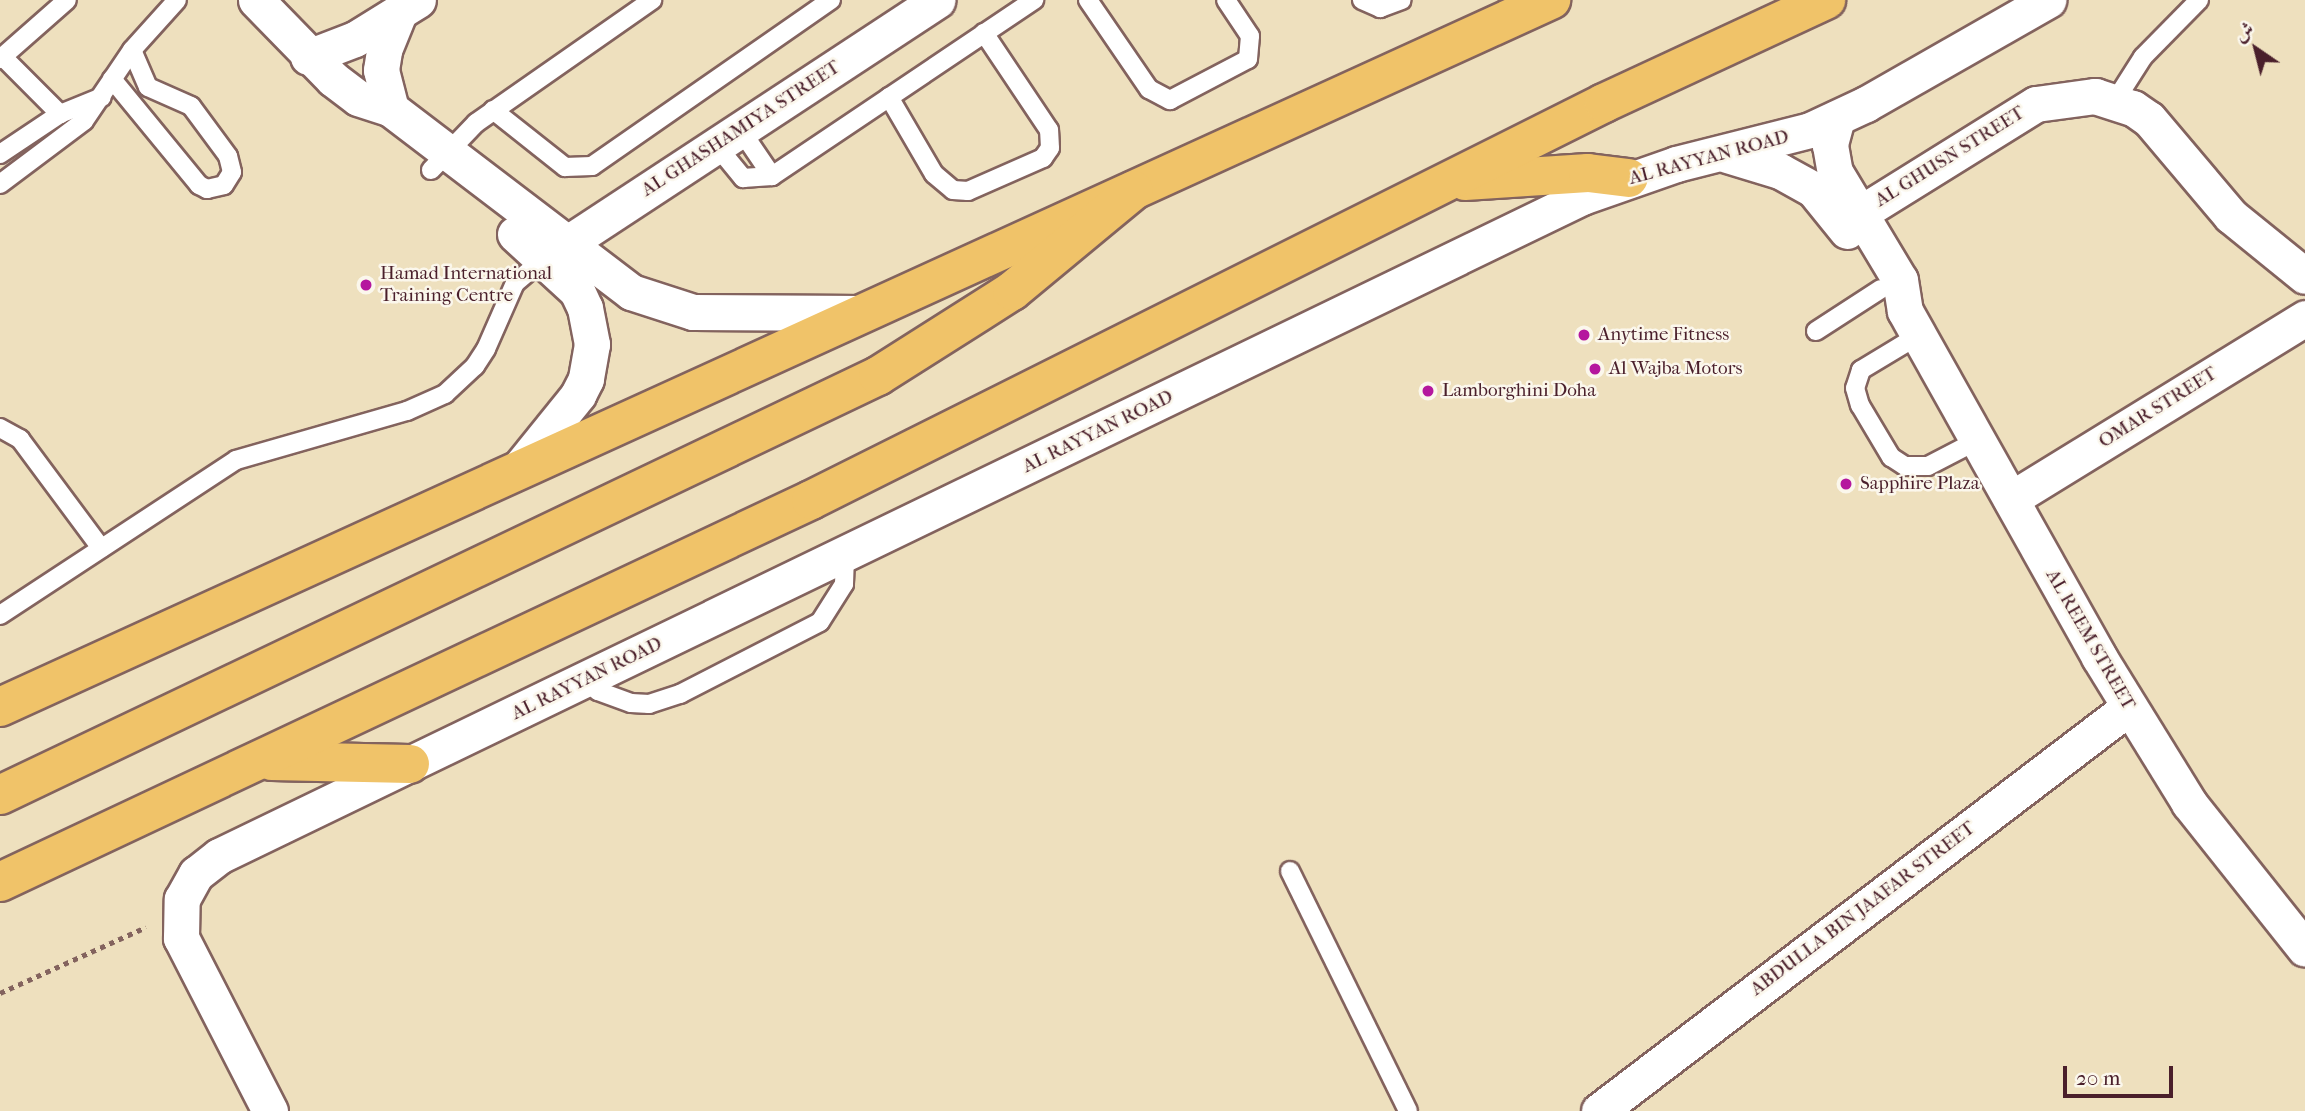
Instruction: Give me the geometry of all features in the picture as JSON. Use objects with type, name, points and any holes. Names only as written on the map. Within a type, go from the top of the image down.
[{"type":"main road","points":[[0,707],[520,467],[1552,0]]},
{"type":"main road","points":[[0,882],[811,500],[1446,183],[1826,0]]},
{"type":"main road","points":[[1446,183],[1588,173],[1629,178]]},
{"type":"main road","points":[[0,795],[878,376],[1012,291],[1134,190]]},
{"type":"main road","points":[[263,760],[410,764]]},
{"type":"street","points":[[256,0],[309,57],[359,98],[391,109],[438,161]]},
{"type":"street","name":"AL GHASHAMIYA STREET","points":[[556,251],[937,0]]},
{"type":"street","name":"AL RAYYAN ROAD","points":[[179,913],[188,885],[207,864],[410,764],[1629,178],[1782,140],[1837,118],[2048,0]]},
{"type":"street","points":[[309,57],[355,39],[409,6]]},
{"type":"street","points":[[391,109],[382,70],[384,50],[409,6]]},
{"type":"street","name":"AL GHUSN STREET","points":[[1859,214],[2036,104],[2075,95],[2115,100],[2150,119],[2231,216],[2305,276]]},
{"type":"street","points":[[359,98],[374,125],[438,161],[556,251],[631,292],[671,309],[862,313]]},
{"type":"street","name":"AL REEM STREET","points":[[1837,118],[1831,159],[1859,214],[1904,288],[1902,312]]},
{"type":"street","name":"AL REEM STREET","points":[[1724,154],[1780,171],[1827,201],[1902,312],[1978,440],[2128,708],[2189,803],[2301,938]]},
{"type":"street","points":[[520,467],[573,402],[590,362],[585,308],[556,251]]},
{"type":"street","name":"OMAR STREET","points":[[2011,499],[2305,317]]},
{"type":"street","name":"ABDULLA BIN JAAFAR STREET","points":[[1599,1111],[2128,708]]},
{"type":"street","points":[[179,913],[186,949],[270,1111]]},
{"type":"lane","points":[[60,114],[2,58],[67,0]]},
{"type":"lane","points":[[0,184],[73,131],[102,97],[132,50],[177,0]]},
{"type":"lane","points":[[438,161],[493,110],[652,0]]},
{"type":"lane","points":[[493,110],[565,167],[592,166],[831,0]]},
{"type":"lane","points":[[728,137],[743,177],[772,176],[1034,0]]},
{"type":"lane","points":[[1088,0],[1149,89],[1170,100],[1185,96],[1248,59],[1250,36],[1226,0]]},
{"type":"lane","points":[[1362,0],[1380,8],[1402,0]]},
{"type":"lane","points":[[2115,100],[2143,57],[2199,0]]},
{"type":"lane","points":[[889,97],[934,174],[953,190],[968,191],[1043,158],[1050,148],[1049,130],[984,33]]},
{"type":"lane","points":[[112,79],[199,185],[207,189],[224,185],[232,172],[228,156],[198,112],[148,87],[132,50]]},
{"type":"lane","points":[[0,154],[60,114],[102,97]]},
{"type":"lane","points":[[147,119],[172,100]]},
{"type":"lane","points":[[728,137],[772,176]]},
{"type":"lane","points":[[0,615],[236,460],[407,411],[445,394],[475,366],[486,349],[515,283],[556,251]]},
{"type":"lane","points":[[1816,331],[1902,312]]},
{"type":"lane","points":[[1902,312],[1861,370],[1855,388],[1860,405],[1891,457],[1905,466],[1928,466],[1978,440]]},
{"type":"lane","points":[[0,428],[20,439],[101,548]]},
{"type":"lane","points":[[584,680],[614,699],[631,704],[649,704],[680,694],[820,622],[842,592],[845,554]]},
{"type":"lane","points":[[1290,871],[1408,1111]]},
{"type":"path","points":[[0,993],[179,913]]},
{"type":"place","name":"Hamad International Training Centre","points":[[366,285]]},
{"type":"place","name":"Anytime Fitness","points":[[1584,335]]},
{"type":"place","name":"Al Wajba Motors","points":[[1595,369]]},
{"type":"place","name":"Lamborghini Doha","points":[[1428,391]]},
{"type":"place","name":"Sapphire Plaza","points":[[1846,484]]}]
